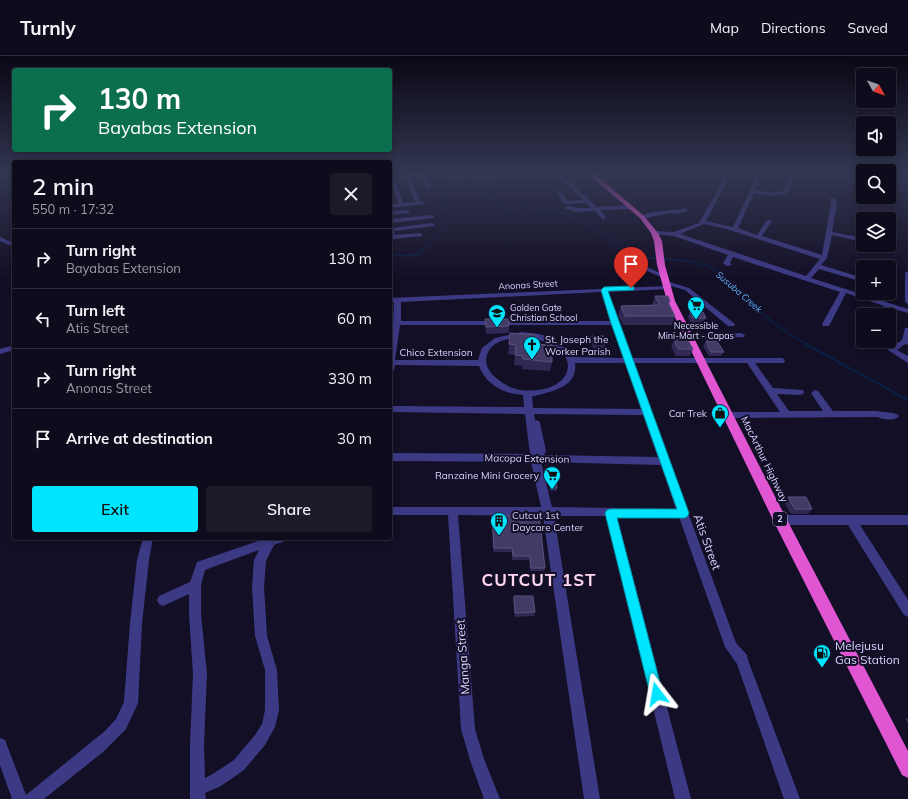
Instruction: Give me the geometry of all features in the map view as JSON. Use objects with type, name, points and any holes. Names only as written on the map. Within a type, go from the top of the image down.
[{"type":"highway","name":"MacArthur Highway","points":[[632,209],[642,217],[654,231],[671,301],[780,520],[908,769]]},
{"type":"street","points":[[571,209],[577,210],[602,209]]},
{"type":"street","points":[[596,209],[603,218]]},
{"type":"street","points":[[675,234],[699,226],[709,209]]},
{"type":"street","points":[[734,230],[744,209]]},
{"type":"street","points":[[806,279],[824,258],[830,233],[833,209]]},
{"type":"street","points":[[642,217],[670,211],[677,212],[685,210]]},
{"type":"street","points":[[392,213],[407,212]]},
{"type":"street","points":[[392,221],[432,217]]},
{"type":"street","points":[[758,237],[769,221]]},
{"type":"street","points":[[702,222],[758,237],[824,258]]},
{"type":"street","points":[[392,228],[432,225]]},
{"type":"street","points":[[654,231],[668,227]]},
{"type":"street","points":[[654,231],[675,234],[806,279],[908,311]]},
{"type":"street","points":[[852,237],[856,231]]},
{"type":"street","points":[[830,233],[856,238]]},
{"type":"street","points":[[392,234],[395,238],[420,235]]},
{"type":"street","points":[[729,265],[726,263],[731,254]]},
{"type":"street","points":[[636,264],[664,273],[731,324]]},
{"type":"street","points":[[817,266],[856,278]]},
{"type":"street","name":"Anonas Street","points":[[394,300],[604,290],[664,273]]},
{"type":"street","points":[[908,273],[908,302]]},
{"type":"street","name":"Atis Street","points":[[604,290],[646,412],[684,513],[731,647],[742,660],[792,799]]},
{"type":"street","points":[[826,324],[844,291]]},
{"type":"street","points":[[392,349],[394,300]]},
{"type":"street","points":[[394,322],[615,323]]},
{"type":"street","points":[[519,323],[522,334]]},
{"type":"street","points":[[908,330],[906,342],[892,350],[908,360]]},
{"type":"street","points":[[522,334],[536,336],[559,346],[567,354],[571,362],[571,371],[567,380],[547,391],[530,393],[512,391],[490,380],[483,371],[480,363],[482,354],[488,346],[503,338],[522,334]]},
{"type":"street","points":[[688,337],[741,335]]},
{"type":"street","points":[[0,352],[12,348]]},
{"type":"street","points":[[571,362],[702,363],[781,361]]},
{"type":"street","name":"Chico Extension","points":[[392,362],[480,363]]},
{"type":"street","points":[[750,362],[786,414]]},
{"type":"street","points":[[770,391],[800,392]]},
{"type":"street","points":[[530,393],[532,411],[541,451],[536,458],[548,513],[592,799]]},
{"type":"street","points":[[815,393],[830,414]]},
{"type":"street","points":[[392,409],[646,412]]},
{"type":"street","points":[[728,415],[830,414],[895,416]]},
{"type":"street","name":"Macopa Extension","points":[[392,457],[665,461]]},
{"type":"street","points":[[392,511],[684,513]]},
{"type":"street","name":"Manga Street","points":[[453,511],[468,729],[477,760],[492,799]]},
{"type":"street","points":[[611,513],[683,799]]},
{"type":"street","points":[[780,520],[908,520]]},
{"type":"street","points":[[852,521],[908,611]]},
{"type":"street","points":[[32,799],[110,736],[121,724],[131,704],[140,584],[148,540]]},
{"type":"street","points":[[198,794],[197,745],[200,674],[195,614],[196,578],[201,566],[276,540]]},
{"type":"street","points":[[198,794],[239,765],[256,745],[268,727],[272,710],[273,688],[271,670],[261,636],[258,587],[260,560],[270,542]]},
{"type":"street","points":[[255,548],[260,560]]},
{"type":"street","points":[[164,600],[195,584]]},
{"type":"street","points":[[0,745],[20,799]]},
{"type":"building","points":[[655,296],[668,296],[670,301],[668,302],[675,316],[625,316],[621,306],[660,305]]},
{"type":"building","points":[[690,312],[703,312],[706,318],[693,318]]},
{"type":"building","points":[[485,319],[508,319],[509,326],[486,327]]},
{"type":"building","points":[[510,333],[536,335],[536,344],[552,345],[552,362],[523,359],[523,356],[515,355],[516,345],[509,344]]},
{"type":"building","points":[[592,336],[604,336],[605,344],[594,343]]},
{"type":"building","points":[[674,340],[688,340],[693,349],[678,349]]},
{"type":"building","points":[[706,341],[717,341],[724,352],[711,352]]},
{"type":"building","points":[[550,482],[556,482],[557,488],[551,488]]},
{"type":"building","points":[[788,497],[806,497],[812,509],[795,509]]},
{"type":"building","points":[[539,514],[545,568],[531,568],[530,556],[513,556],[512,548],[494,548],[492,516]]},
{"type":"building","points":[[514,596],[533,596],[535,612],[515,613]]},
{"type":"waterway","name":"Susuba Creek","points":[[423,250],[449,222],[451,217],[446,209]]},
{"type":"waterway","name":"Susuba Creek","points":[[505,209],[509,209]]},
{"type":"waterway","name":"Susuba Creek","points":[[537,209],[560,212],[582,221],[627,250]]},
{"type":"waterway","name":"Susuba Creek","points":[[392,254],[406,256],[420,254],[424,249]]},
{"type":"waterway","name":"Susuba Creek","points":[[627,250],[645,257],[659,259]]},
{"type":"waterway","name":"Susuba Creek","points":[[663,259],[693,262],[716,271],[726,278],[768,318],[806,344]]},
{"type":"waterway","name":"Susuba Creek","points":[[804,343],[908,400]]},
{"type":"place","name":"Necessible Mini-Mart - Capas","points":[[696,320]]},
{"type":"place","name":"Golden Gate Christian School","points":[[497,328]]},
{"type":"place","name":"St. Joseph the Worker Parish","points":[[532,360]]},
{"type":"place","name":"Car Trek","points":[[720,428]]},
{"type":"place","name":"Ranzaine Mini Grocery","points":[[552,490]]},
{"type":"place","name":"Cutcut 1st Daycare Center","points":[[499,536]]},
{"type":"place","name":"Melejusu Gas Station","points":[[822,668]]},
{"type":"district","name":"CUTCUT 1ST","points":[[539,580]]},
{"type":"route","points":[[631,288],[604,290],[646,412],[684,513],[611,513],[657,694]]}]
